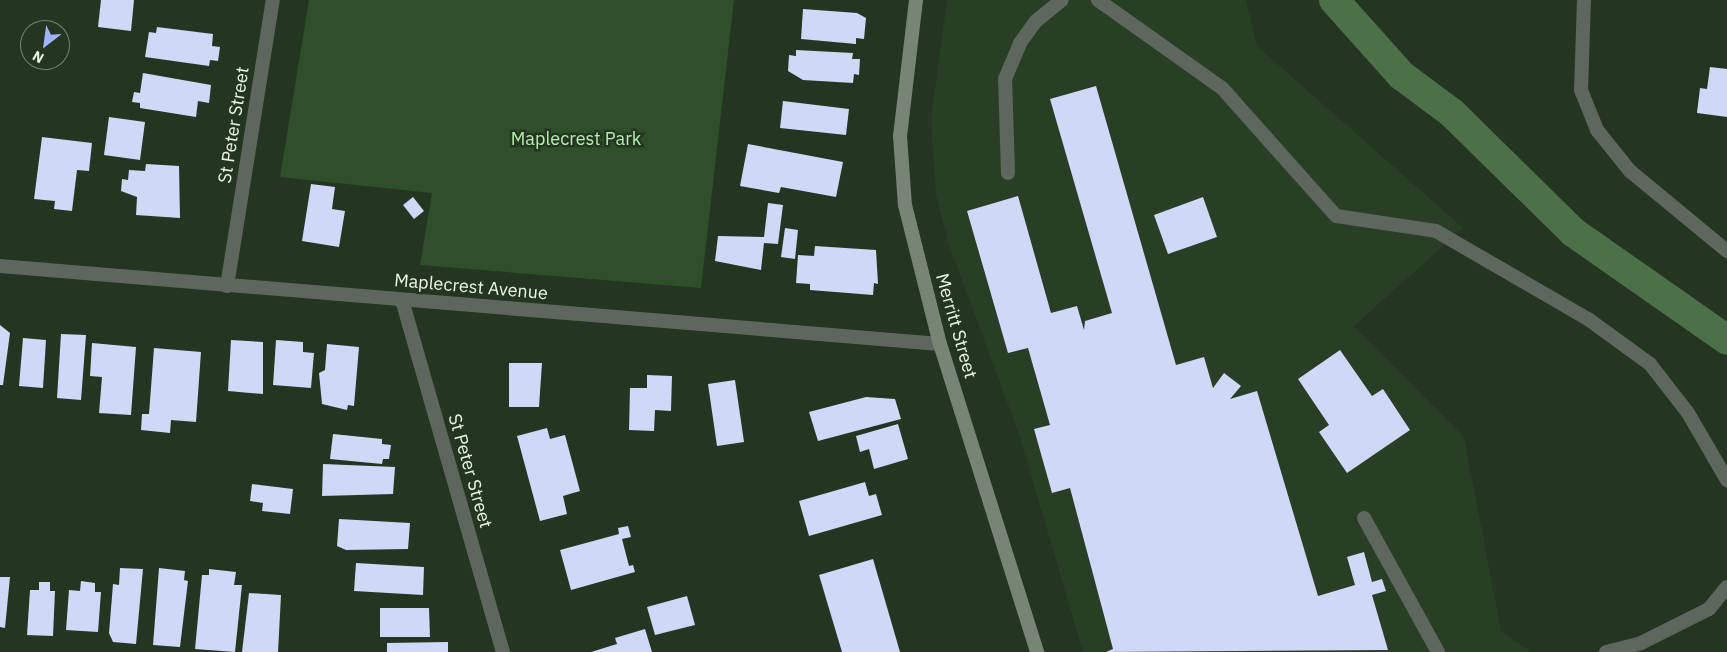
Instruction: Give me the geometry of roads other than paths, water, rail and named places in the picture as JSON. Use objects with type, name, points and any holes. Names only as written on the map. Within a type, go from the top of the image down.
[{"type":"main road","name":"Merritt Street","points":[[916,0],[900,136],[901,181],[940,344],[1037,652]]},
{"type":"street","name":"St Peter Street","points":[[227,286],[273,0]]},
{"type":"street","points":[[1008,173],[1005,79],[1020,43],[1036,21],[1062,0]]},
{"type":"street","points":[[1098,0],[1222,88],[1336,216],[1436,231],[1588,319],[1650,364],[1688,413],[1727,480]]},
{"type":"street","points":[[1584,0],[1580,90],[1597,130],[1630,171],[1727,251]]},
{"type":"street","name":"Maplecrest Avenue","points":[[0,266],[940,344]]},
{"type":"street","name":"St Peter Street","points":[[402,300],[503,652]]},
{"type":"street","points":[[1364,518],[1438,652]]},
{"type":"street","points":[[1606,652],[1641,643],[1709,609],[1727,587]]},
{"type":"waterway","points":[[1334,0],[1401,75],[1452,113],[1573,232],[1727,340]]},
{"type":"park label","name":"Maplecrest Park","points":[[576,139]]}]
